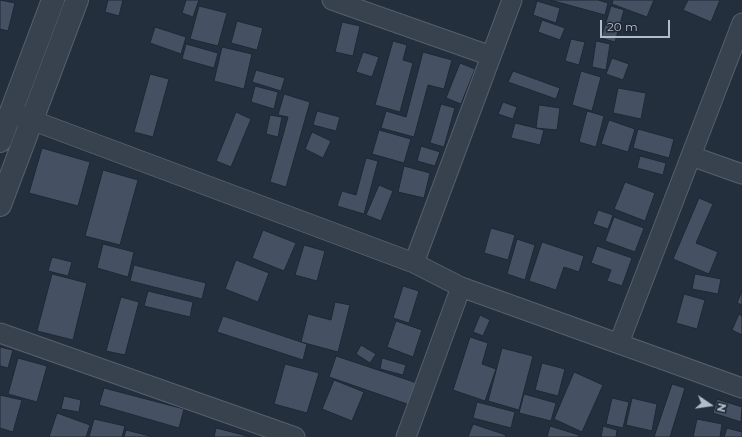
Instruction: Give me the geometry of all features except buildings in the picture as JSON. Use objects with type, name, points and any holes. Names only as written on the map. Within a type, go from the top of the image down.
[{"type":"street","points":[[0,141],[52,0]]},
{"type":"street","points":[[0,205],[77,0]]},
{"type":"street","points":[[332,0],[491,56]]},
{"type":"street","points":[[414,263],[512,0]]},
{"type":"street","points":[[619,343],[742,23]]},
{"type":"street","points":[[11,112],[414,263],[461,287],[742,388]]},
{"type":"street","points":[[691,156],[742,174]]},
{"type":"street","points":[[406,437],[461,287]]},
{"type":"street","points":[[0,333],[295,437]]}]
